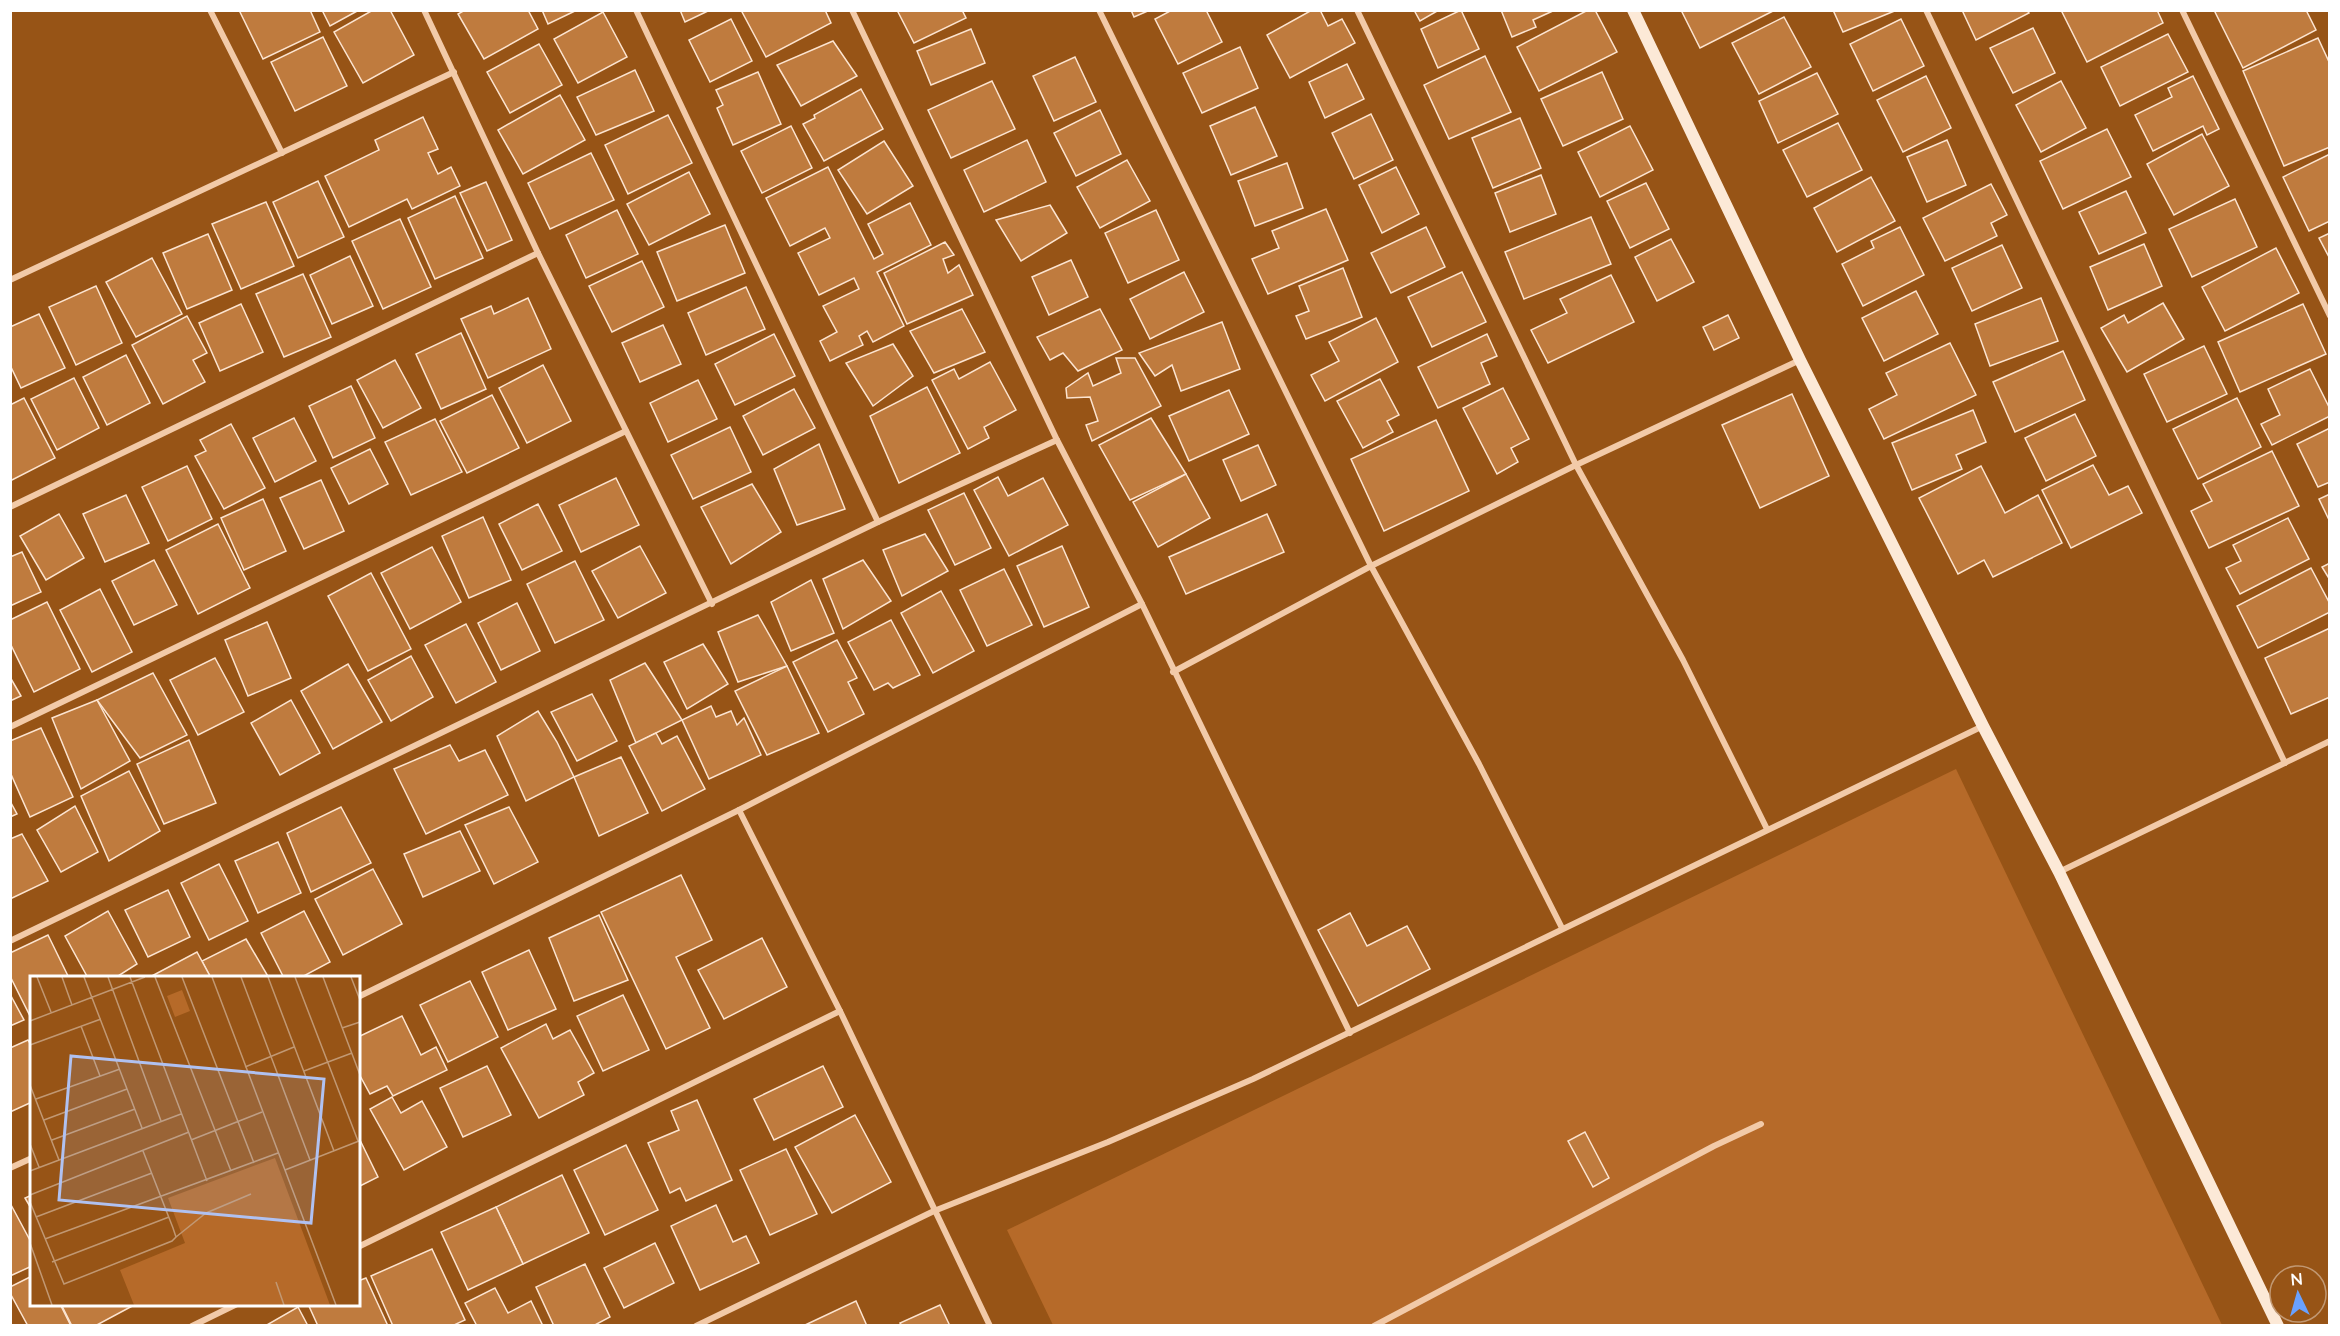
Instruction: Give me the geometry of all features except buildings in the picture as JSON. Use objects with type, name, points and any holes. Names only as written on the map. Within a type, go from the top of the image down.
[{"type":"street","points":[[210,10],[282,153]]},
{"type":"street","points":[[424,10],[538,253],[712,604]]},
{"type":"street","points":[[636,10],[878,522]]},
{"type":"street","points":[[852,10],[1057,440],[1142,604],[1350,1033]]},
{"type":"street","points":[[1099,10],[1371,566],[1479,764],[1563,928]]},
{"type":"street","points":[[1357,10],[1576,465],[1683,660],[1767,829]]},
{"type":"street","points":[[1633,10],[1800,360],[1983,726],[2059,872],[2278,1326]]},
{"type":"street","points":[[1926,10],[2285,763]]},
{"type":"street","points":[[2182,10],[2330,316]]},
{"type":"street","points":[[10,280],[454,72]]},
{"type":"street","points":[[10,507],[538,253]]},
{"type":"street","points":[[1173,672],[1371,566],[1576,465],[1800,360]]},
{"type":"street","points":[[10,727],[626,431]]},
{"type":"street","points":[[10,940],[338,781],[712,604],[878,522],[1057,440]]},
{"type":"street","points":[[360,996],[740,810],[1142,604]]},
{"type":"street","points":[[696,1326],[934,1211],[1212,1097],[1350,1033],[1983,726]]},
{"type":"street","points":[[2059,872],[2330,741]]},
{"type":"street","points":[[740,810],[840,1011],[990,1326]]},
{"type":"street","points":[[360,1246],[840,1011]]},
{"type":"street","points":[[1374,1326],[1714,1146],[1761,1124]]},
{"type":"street","points":[[10,1168],[30,1159]]},
{"type":"street","points":[[192,1326],[235,1306]]},
{"type":"shaded area","points":[[1956,769],[2222,1325],[1053,1325],[1007,1230]]}]
